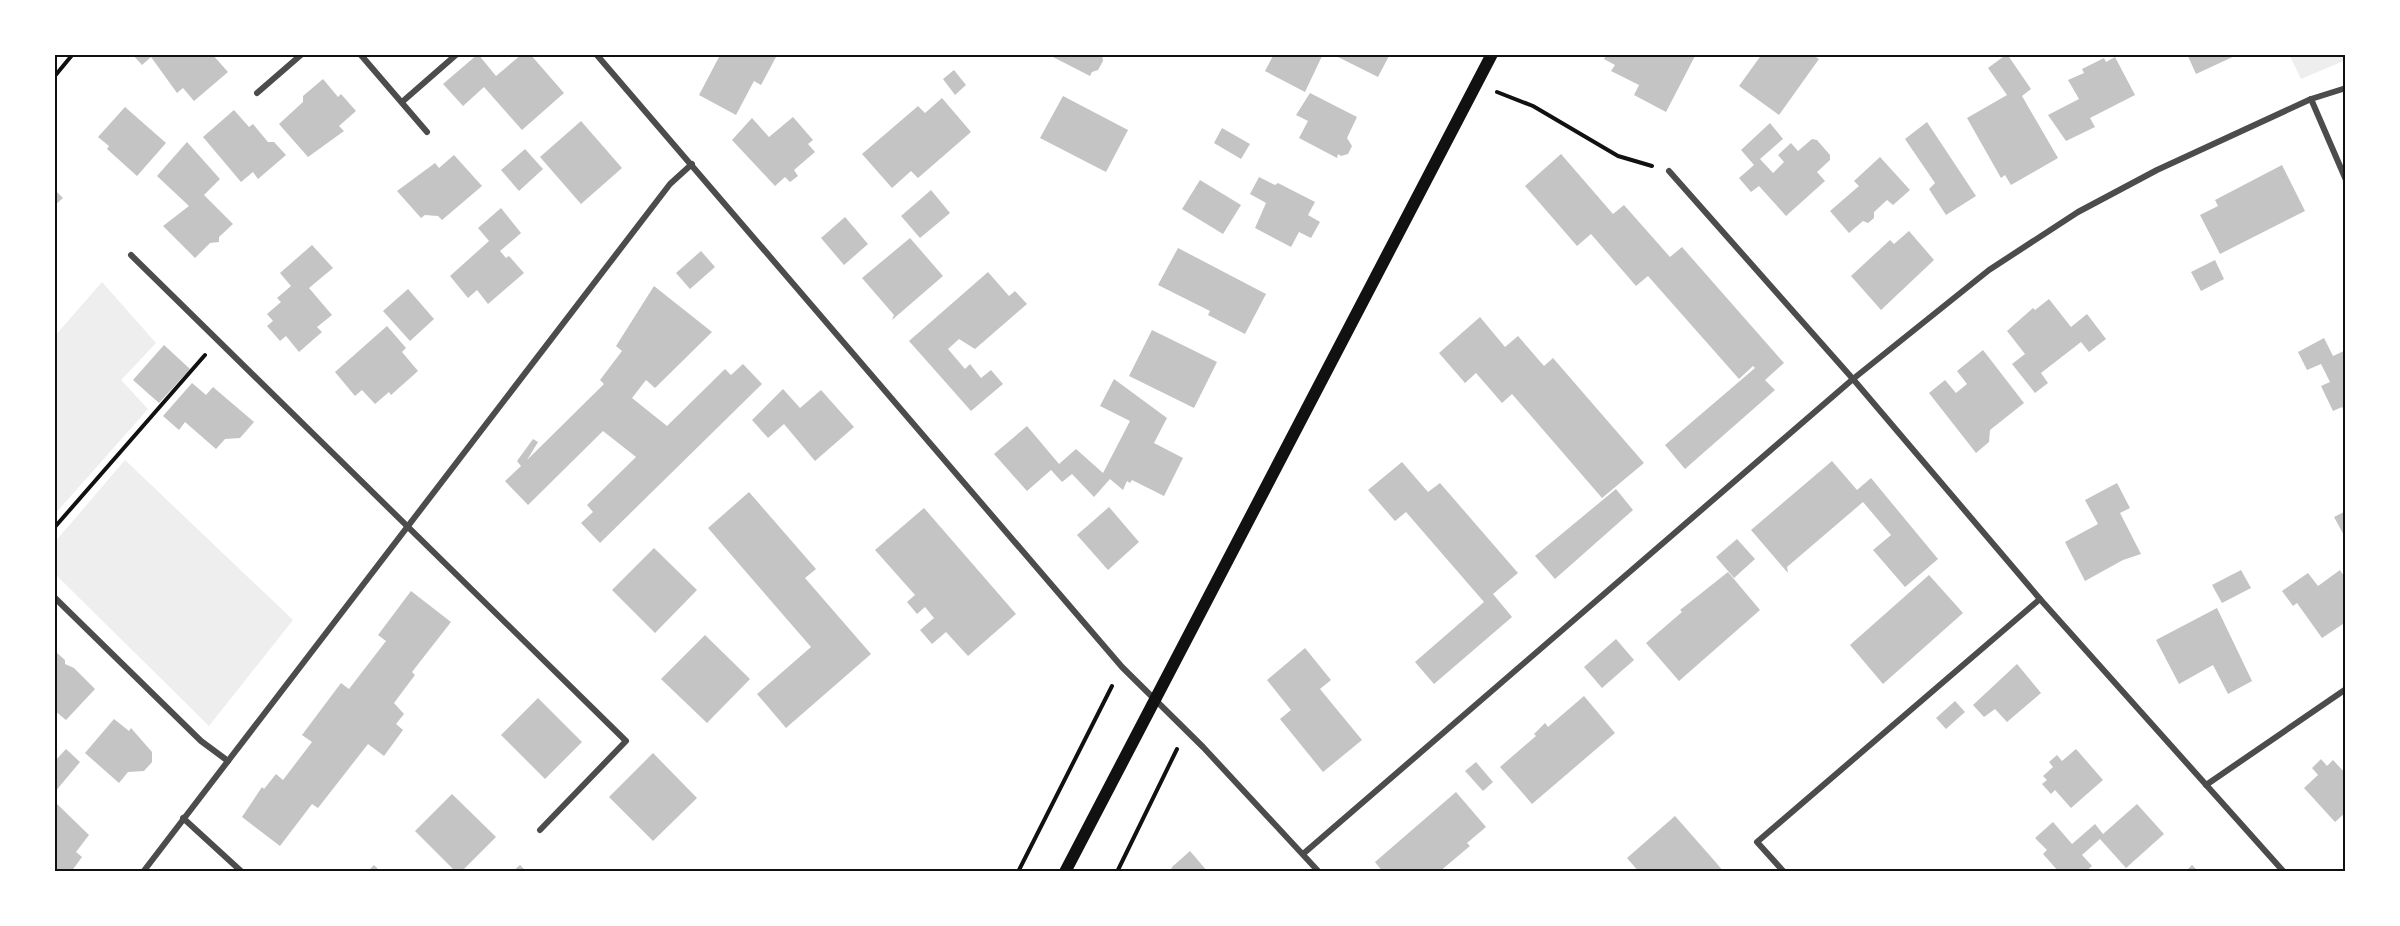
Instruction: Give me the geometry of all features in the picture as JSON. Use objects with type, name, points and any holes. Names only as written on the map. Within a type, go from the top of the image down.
[{"type":"main road","points":[[1065,872],[1492,54]]},
{"type":"street","points":[[257,93],[302,54]]},
{"type":"street","points":[[360,54],[427,132]]},
{"type":"street","points":[[402,102],[458,54]]},
{"type":"street","points":[[596,54],[1122,667],[1186,731],[1319,872]]},
{"type":"street","points":[[1303,854],[1853,379],[1989,270],[2078,212],[2157,170],[2311,99],[2346,88]]},
{"type":"street","points":[[2311,99],[2346,180]]},
{"type":"street","points":[[143,872],[670,184],[692,164]]},
{"type":"street","points":[[1669,171],[1853,379],[2040,599],[2284,872]]},
{"type":"street","points":[[131,255],[627,741],[540,830]]},
{"type":"street","points":[[54,597],[201,741],[228,762]]},
{"type":"street","points":[[1784,872],[1757,842],[2040,599]]},
{"type":"street","points":[[2206,785],[2346,689]]},
{"type":"street","points":[[183,818],[242,872]]},
{"type":"path","points":[[54,76],[73,54]]},
{"type":"path","points":[[1477,84],[1533,106],[1618,156],[1669,171]]},
{"type":"path","points":[[54,528],[219,340]]},
{"type":"path","points":[[1018,872],[1122,667]]},
{"type":"path","points":[[1117,872],[1186,731]]},
{"type":"shaded area","points":[[2289,54],[2346,54],[2346,60],[2301,79]]},
{"type":"shaded area","points":[[102,282],[156,343],[121,380],[148,409],[54,515],[54,337]]},
{"type":"shaded area","points":[[125,460],[293,620],[209,726],[54,573],[54,543]]},
{"type":"building","points":[[132,54],[212,54],[228,72],[194,101],[183,88],[177,93],[151,57],[142,65]]},
{"type":"building","points":[[478,54],[496,76],[522,54],[530,54],[564,93],[522,130],[484,87],[463,106],[443,84]]},
{"type":"building","points":[[713,54],[771,54],[776,57],[761,85],[754,81],[736,115],[699,95],[719,57]]},
{"type":"building","points":[[1052,54],[1102,54],[1103,61],[1098,70],[1092,72],[1090,76],[1051,56]]},
{"type":"building","points":[[1274,54],[1323,54],[1305,92],[1265,71]]},
{"type":"building","points":[[1340,54],[1390,54],[1378,77],[1338,57]]},
{"type":"building","points":[[1607,54],[1696,54],[1666,112],[1634,95],[1639,85],[1611,71],[1615,65],[1604,59]]},
{"type":"building","points":[[1762,54],[1811,54],[1819,59],[1779,115],[1739,86]]},
{"type":"building","points":[[2007,54],[2031,89],[2022,96],[2058,158],[2011,185],[2005,175],[2001,178],[1967,118],[2007,95],[1988,68]]},
{"type":"building","points":[[2187,54],[2239,54],[2196,74]]},
{"type":"building","points":[[2115,57],[2135,95],[2090,118],[2095,127],[2066,141],[2048,115],[2079,99],[2068,80],[2084,73],[2082,69],[2104,58],[2106,62]]},
{"type":"building","points":[[954,70],[966,85],[955,95],[943,79]]},
{"type":"building","points":[[323,79],[338,97],[341,94],[356,111],[339,126],[344,131],[308,157],[279,124],[303,102],[303,96]]},
{"type":"building","points":[[1310,93],[1357,117],[1347,138],[1352,146],[1348,154],[1341,156],[1338,154],[1337,158],[1299,138],[1308,121],[1296,115]]},
{"type":"building","points":[[1063,96],[1128,130],[1106,172],[1040,138]]},
{"type":"building","points":[[942,98],[971,132],[918,178],[911,171],[892,188],[862,154],[918,106],[925,113]]},
{"type":"building","points":[[125,107],[166,143],[137,176],[107,149],[109,146],[98,137]]},
{"type":"building","points":[[234,110],[249,127],[253,124],[268,142],[274,142],[286,155],[258,179],[253,172],[241,182],[203,137]]},
{"type":"building","points":[[793,117],[813,140],[808,144],[815,152],[794,170],[798,176],[790,182],[785,177],[775,186],[732,140],[752,118],[769,137]]},
{"type":"building","points":[[581,121],[622,168],[581,204],[540,157]]},
{"type":"building","points":[[1927,122],[1976,196],[1946,215],[1929,189],[1935,183],[1905,139]]},
{"type":"building","points":[[1770,123],[1783,139],[1760,159],[1773,173],[1784,162],[1778,155],[1791,143],[1798,151],[1812,139],[1817,140],[1830,155],[1830,160],[1817,172],[1825,181],[1786,216],[1759,186],[1751,192],[1739,178],[1754,165],[1741,150]]},
{"type":"building","points":[[1222,128],[1250,144],[1241,159],[1214,143]]},
{"type":"building","points":[[187,142],[220,179],[204,195],[233,224],[219,237],[219,242],[210,243],[195,258],[163,226],[189,206],[157,176]]},
{"type":"building","points":[[525,149],[543,169],[519,191],[501,170]]},
{"type":"building","points":[[1561,154],[1613,214],[1624,205],[1670,257],[1682,247],[1784,363],[1765,380],[1775,390],[1685,469],[1665,445],[1755,368],[1753,366],[1739,379],[1648,276],[1636,286],[1591,234],[1577,246],[1525,186]]},
{"type":"building","points":[[454,155],[482,186],[442,220],[438,216],[425,215],[421,218],[397,191],[435,163],[439,168]]},
{"type":"building","points":[[1880,157],[1910,190],[1893,205],[1887,200],[1874,212],[1874,218],[1868,223],[1863,221],[1849,233],[1830,211],[1859,186],[1854,181]]},
{"type":"building","points":[[2282,165],[2305,211],[2220,254],[2200,215],[2218,206],[2215,200]]},
{"type":"building","points":[[1259,177],[1275,185],[1278,183],[1315,202],[1308,215],[1320,222],[1311,238],[1299,232],[1291,247],[1255,228],[1266,203],[1250,194]]},
{"type":"building","points":[[1200,180],[1241,205],[1223,234],[1182,209]]},
{"type":"building","points":[[54,189],[63,198],[54,206]]},
{"type":"building","points":[[931,190],[950,213],[920,238],[901,216]]},
{"type":"building","points":[[501,208],[521,233],[500,251],[506,258],[509,256],[524,273],[488,304],[477,290],[468,298],[450,276],[489,241],[478,228]]},
{"type":"building","points":[[845,217],[868,244],[844,265],[821,238]]},
{"type":"building","points":[[1909,231],[1934,260],[1881,310],[1851,276],[1890,240],[1894,244]]},
{"type":"building","points":[[910,238],[943,276],[892,320],[894,315],[862,278]]},
{"type":"building","points":[[312,245],[333,268],[309,288],[332,315],[317,327],[322,332],[299,352],[286,336],[280,341],[267,326],[273,321],[267,314],[281,302],[277,298],[291,286],[280,273]]},
{"type":"building","points":[[1178,248],[1266,294],[1245,334],[1208,315],[1210,311],[1158,285]]},
{"type":"building","points":[[701,251],[715,267],[690,289],[676,273]]},
{"type":"building","points":[[2215,260],[2224,279],[2201,291],[2191,272]]},
{"type":"building","points":[[988,272],[1009,296],[1015,291],[1027,304],[975,349],[959,339],[948,349],[965,369],[970,364],[981,378],[991,370],[1003,384],[971,411],[909,341]]},
{"type":"building","points":[[654,286],[712,332],[655,388],[646,380],[632,398],[667,426],[725,369],[731,375],[743,364],[762,384],[600,543],[581,523],[593,512],[587,505],[636,457],[603,431],[528,505],[505,481],[521,466],[517,461],[533,439],[538,442],[527,460],[604,384],[600,380],[622,351],[616,346]]},
{"type":"building","points":[[408,289],[434,319],[410,341],[383,311]]},
{"type":"building","points":[[2049,299],[2071,327],[2087,314],[2106,339],[2089,352],[2081,342],[2041,373],[2048,383],[2035,393],[2012,364],[2025,354],[2007,331],[2033,308],[2035,310]]},
{"type":"building","points":[[1480,317],[1505,347],[1518,336],[1544,366],[1553,358],[1644,463],[1602,498],[1512,394],[1502,403],[1476,373],[1465,383],[1439,353]]},
{"type":"building","points":[[387,326],[406,348],[402,352],[418,371],[391,395],[389,392],[375,404],[362,390],[355,396],[335,372]]},
{"type":"building","points":[[1152,330],[1217,362],[1194,408],[1129,376]]},
{"type":"building","points":[[2324,338],[2333,356],[2346,350],[2346,416],[2342,407],[2333,411],[2321,386],[2330,382],[2321,364],[2307,370],[2298,352]]},
{"type":"building","points":[[164,345],[190,369],[159,403],[133,380]]},
{"type":"building","points":[[1983,350],[2024,403],[1990,430],[1989,442],[1976,453],[1929,393],[1945,380],[1956,393],[1967,384],[1957,371]]},
{"type":"building","points":[[1114,379],[1167,418],[1154,443],[1183,458],[1164,496],[1132,480],[1130,483],[1127,481],[1123,490],[1110,479],[1094,497],[1072,474],[1062,482],[1051,470],[1027,491],[994,454],[1027,426],[1059,464],[1076,449],[1103,473],[1130,421],[1100,406]]},
{"type":"building","points":[[192,383],[206,395],[213,387],[254,422],[240,438],[225,439],[216,449],[185,422],[179,430],[163,416]]},
{"type":"building","points":[[783,389],[800,408],[821,390],[854,427],[815,461],[784,424],[768,438],[752,420]]},
{"type":"building","points":[[1832,461],[1857,490],[1871,478],[1938,559],[1905,587],[1873,550],[1891,535],[1863,502],[1787,567],[1788,573],[1751,530]]},
{"type":"building","points":[[1402,462],[1428,492],[1440,483],[1518,573],[1493,594],[1512,617],[1434,684],[1415,662],[1484,602],[1406,512],[1395,521],[1368,490]]},
{"type":"building","points":[[2117,483],[2130,508],[2120,513],[2141,554],[2123,560],[2085,581],[2065,542],[2098,524],[2085,500]]},
{"type":"building","points":[[1616,489],[1633,510],[1555,579],[1535,556]]},
{"type":"building","points":[[749,492],[816,569],[805,578],[871,654],[786,728],[757,694],[811,647],[708,528]]},
{"type":"building","points":[[1109,507],[1139,542],[1108,570],[1077,535]]},
{"type":"building","points":[[924,508],[1016,614],[968,656],[946,632],[932,644],[920,630],[934,618],[925,607],[917,614],[907,602],[915,595],[875,550]]},
{"type":"building","points":[[2346,511],[2346,539],[2334,517]]},
{"type":"building","points":[[1737,539],[1755,559],[1734,578],[1716,557]]},
{"type":"building","points":[[654,548],[697,590],[655,633],[612,590]]},
{"type":"building","points":[[2241,570],[2251,588],[2222,603],[2212,585]]},
{"type":"building","points":[[2340,570],[2346,579],[2346,622],[2322,638],[2297,603],[2293,606],[2282,591],[2308,573],[2318,586]]},
{"type":"building","points":[[1728,572],[1760,610],[1679,681],[1646,643],[1682,612],[1680,610]]},
{"type":"building","points":[[1929,575],[1963,613],[1883,684],[1850,645]]},
{"type":"building","points":[[411,591],[451,622],[412,672],[415,675],[394,703],[404,714],[396,724],[403,730],[384,756],[368,744],[318,808],[312,804],[280,846],[242,817],[262,787],[264,789],[276,774],[283,780],[312,742],[302,735],[341,683],[349,689],[386,641],[378,635]]},
{"type":"building","points":[[2217,608],[2252,681],[2228,694],[2213,665],[2179,684],[2156,640]]},
{"type":"building","points":[[705,635],[750,679],[707,723],[661,679]]},
{"type":"building","points":[[1616,639],[1634,660],[1602,688],[1584,667]]},
{"type":"building","points":[[1305,648],[1331,680],[1320,689],[1362,740],[1323,772],[1280,719],[1291,710],[1267,680]]},
{"type":"building","points":[[57,653],[65,660],[65,664],[74,668],[95,689],[66,720],[54,710],[54,657]]},
{"type":"building","points":[[2017,664],[2041,693],[2007,722],[1995,709],[1984,717],[1973,705]]},
{"type":"building","points":[[1584,696],[1615,733],[1532,804],[1500,767],[1536,736],[1534,734],[1545,723],[1548,727]]},
{"type":"building","points":[[538,698],[582,742],[545,779],[501,735]]},
{"type":"building","points":[[1955,701],[1965,712],[1946,729],[1936,718]]},
{"type":"building","points":[[114,719],[129,731],[131,728],[152,752],[152,762],[144,771],[128,772],[119,783],[85,753]]},
{"type":"building","points":[[66,749],[80,762],[54,793],[54,762]]},
{"type":"building","points":[[2076,749],[2103,780],[2071,808],[2055,790],[2051,794],[2042,784],[2047,780],[2043,776],[2053,767],[2049,762],[2057,755],[2062,761]]},
{"type":"building","points":[[653,753],[697,798],[653,841],[609,797]]},
{"type":"building","points":[[2321,759],[2327,766],[2333,760],[2346,774],[2346,812],[2335,822],[2304,788],[2318,775],[2312,768]]},
{"type":"building","points":[[1476,762],[1493,782],[1483,791],[1465,771]]},
{"type":"building","points":[[1456,792],[1486,827],[1467,843],[1470,846],[1439,872],[1383,872],[1375,862]]},
{"type":"building","points":[[452,794],[496,837],[461,872],[456,872],[415,831]]},
{"type":"building","points":[[57,804],[89,835],[76,852],[82,857],[71,872],[54,872],[54,808]]},
{"type":"building","points":[[2137,804],[2164,834],[2126,868],[2100,839],[2082,855],[2092,866],[2085,872],[2059,872],[2043,854],[2047,850],[2035,838],[2053,822],[2072,844],[2095,824],[2103,834]]},
{"type":"building","points":[[1675,816],[1724,872],[1639,872],[1627,858]]},
{"type":"building","points":[[1190,851],[1208,872],[1170,872],[1172,867]]},
{"type":"building","points":[[374,865],[381,872],[367,872]]},
{"type":"building","points":[[520,865],[527,872],[512,872]]},
{"type":"building","points":[[2192,865],[2199,872],[2185,872]]}]
